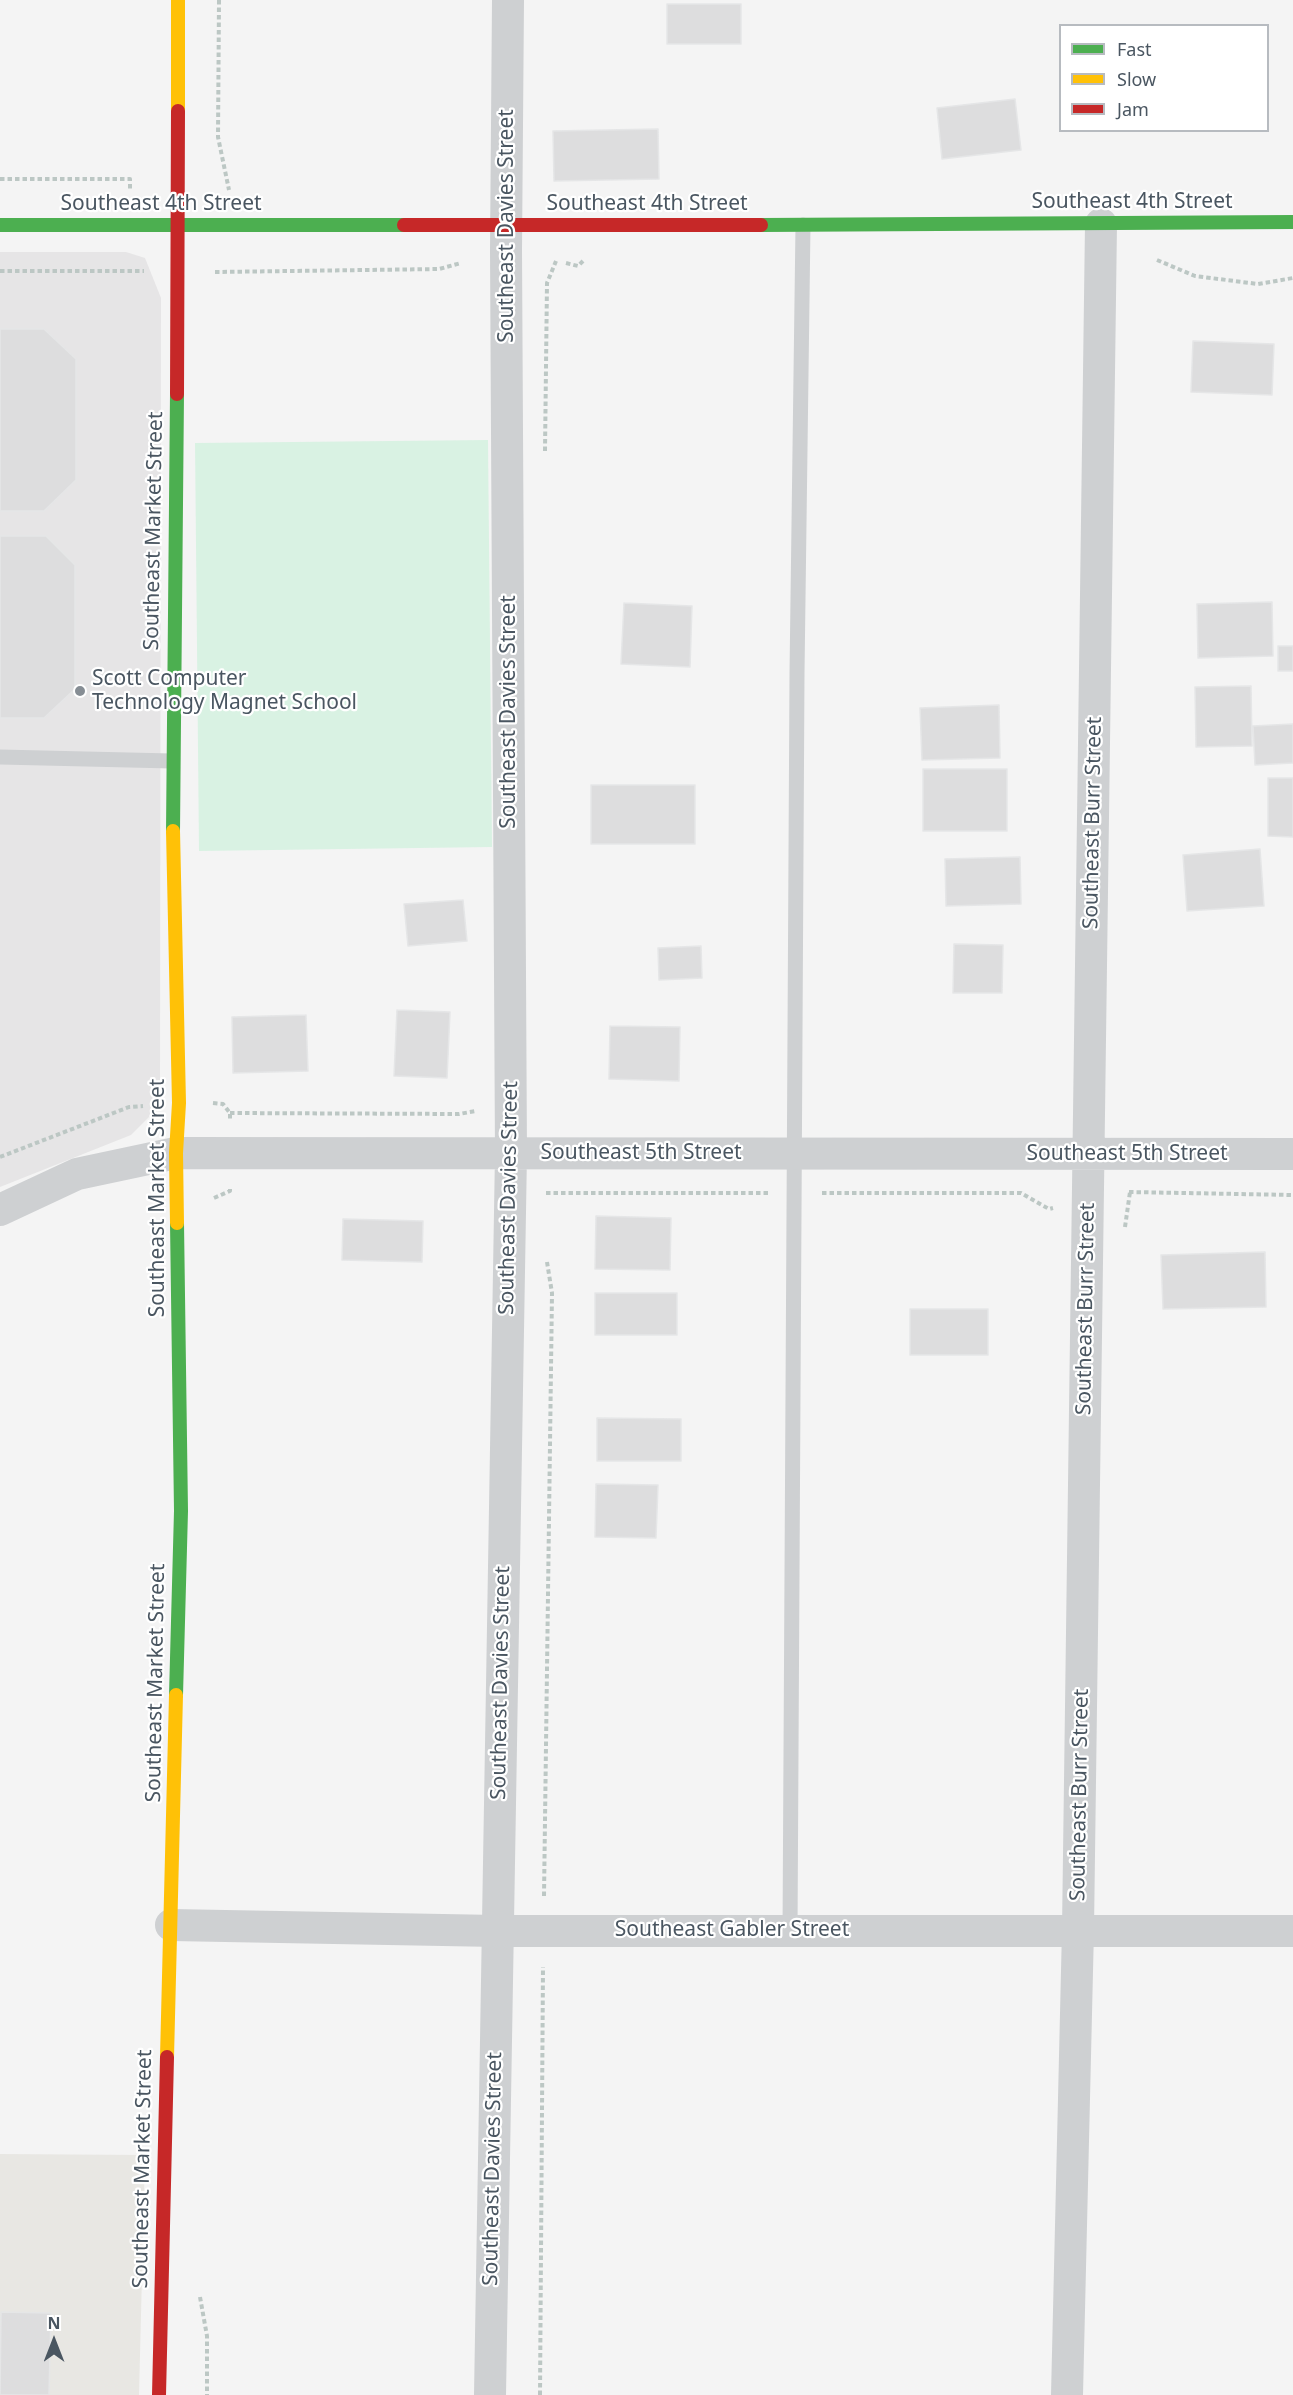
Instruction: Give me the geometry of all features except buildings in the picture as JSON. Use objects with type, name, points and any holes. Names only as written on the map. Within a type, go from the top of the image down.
[{"type":"street","name":"Southeast Market Street","points":[[159,2395],[181,1511],[176,1153],[179,1103],[172,761],[179,226],[178,0]]},
{"type":"street","name":"Southeast Davies Street","points":[[490,2395],[496,1931],[511,1153],[508,0]]},
{"type":"street","name":"Southeast 4th Street","points":[[0,225],[803,225],[1293,222]]},
{"type":"street","name":"Southeast Burr Street","points":[[1067,2395],[1078,1929],[1101,224]]},
{"type":"street","name":"Southeast 5th Street","points":[[0,1210],[77,1174],[176,1153],[1293,1154]]},
{"type":"street","name":"Southeast Gabler Street","points":[[171,1925],[496,1931],[1078,1929],[1293,1931]]},
{"type":"lane","points":[[790,1930],[803,225]]},
{"type":"lane","points":[[0,757],[172,761]]},
{"type":"path","points":[[219,0],[218,137],[230,184],[227,273]]},
{"type":"path","points":[[230,1113],[459,1114],[511,1105]]},
{"type":"path","points":[[1121,1192],[1293,1195]]},
{"type":"path","points":[[540,2395],[543,1931]]},
{"type":"shaded area","name":"Scott Computer Technology Magnet School","points":[[0,252],[126,252],[145,258],[161,298],[160,1085],[149,1117],[131,1135],[0,1187]]},
{"type":"shaded area","points":[[0,2154],[145,2155],[139,2395],[0,2395]]},
{"type":"green space","points":[[488,440],[492,847],[199,851],[195,443]]},
{"type":"traffic: fast","points":[[761,225],[1293,222]]},
{"type":"traffic: fast","points":[[0,225],[404,225]]},
{"type":"traffic: fast","points":[[173,831],[177,394]]},
{"type":"traffic: fast","points":[[176,1695],[181,1511],[177,1223]]},
{"type":"traffic: slow","points":[[178,0],[178,111]]},
{"type":"traffic: slow","points":[[173,831],[179,1103],[176,1153],[177,1223]]},
{"type":"traffic: slow","points":[[167,2057],[176,1695]]},
{"type":"traffic: jam","points":[[177,394],[178,111]]},
{"type":"traffic: jam","points":[[404,225],[761,225]]},
{"type":"traffic: jam","points":[[159,2395],[167,2057]]},
{"type":"place","name":"Scott Computer Technology Magnet School","points":[[80,691]]}]
